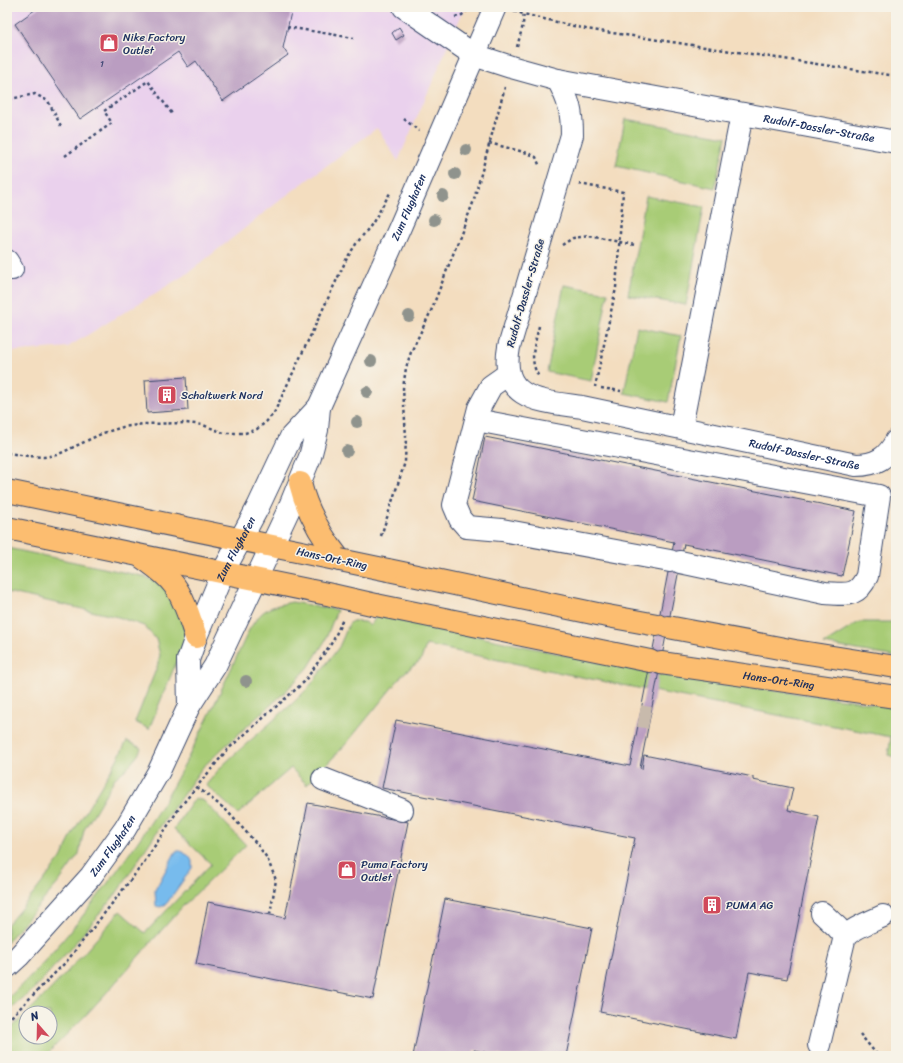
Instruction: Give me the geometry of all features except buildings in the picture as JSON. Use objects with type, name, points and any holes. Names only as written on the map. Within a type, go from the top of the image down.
[{"type":"main road","points":[[300,483],[309,512],[326,543],[340,560]]},
{"type":"main road","name":"Hans-Ort-Ring","points":[[7,491],[602,615],[796,651],[896,667]]},
{"type":"main road","name":"Hans-Ort-Ring","points":[[7,528],[655,662],[896,697]]},
{"type":"main road","points":[[140,556],[164,573],[174,585],[182,600],[196,638]]},
{"type":"street","name":"Rudolf-Dassler-Straße","points":[[404,7],[474,55],[510,67],[558,80],[599,88],[896,142]]},
{"type":"street","name":"Zum Flughafen","points":[[189,706],[188,660],[223,572],[258,507],[291,437],[319,407],[400,227],[495,7]]},
{"type":"street","name":"Rudolf-Dassler-Straße","points":[[558,80],[568,100],[572,117],[572,135],[509,347],[507,360],[508,374],[525,395],[539,401],[582,407],[856,465],[868,465],[875,463],[885,456],[896,441]]},
{"type":"street","points":[[681,427],[742,114]]},
{"type":"street","points":[[476,420],[879,496],[867,576],[862,587],[854,592],[844,594],[825,593],[675,562],[502,530],[467,527],[460,519],[454,505],[479,408],[491,386],[508,374]]},
{"type":"street","name":"Zum Flughafen","points":[[7,967],[19,956],[91,876],[125,829],[159,771],[189,706],[214,666],[300,483],[310,457],[317,430],[319,407]]},
{"type":"street","points":[[323,779],[402,810]]},
{"type":"street","points":[[822,913],[838,927],[845,936]]},
{"type":"street","points":[[819,1045],[845,936],[857,927],[883,916]]},
{"type":"path","points":[[381,536],[405,462],[406,437],[403,388],[406,368],[411,352],[431,311],[473,203],[523,25],[524,7]]},
{"type":"path","points":[[523,14],[586,29],[896,76]]},
{"type":"path","points":[[287,27],[354,38]]},
{"type":"path","points":[[65,156],[112,124],[104,111],[148,80],[173,115]]},
{"type":"path","points":[[7,105],[10,99],[35,94],[48,101],[60,126]]},
{"type":"path","points":[[404,119],[419,132],[422,125]]},
{"type":"path","points":[[489,144],[528,153],[536,157],[540,166],[541,176],[623,192],[616,288],[595,387]]},
{"type":"path","points":[[7,453],[44,457],[57,455],[104,433],[123,427],[144,424],[186,423],[203,425],[224,432],[245,433],[257,429],[274,413],[347,258],[372,224],[393,188]]},
{"type":"path","points":[[560,246],[572,238],[588,236],[634,245]]},
{"type":"path","points":[[540,319],[532,357],[534,368],[541,379]]},
{"type":"path","points":[[7,1022],[67,960],[143,864],[180,807],[227,750],[304,682],[333,641],[343,618]]},
{"type":"path","points":[[197,787],[226,810],[257,844],[267,858],[276,880],[270,914]]},
{"type":"path","points":[[860,1034],[878,1056]]},
{"type":"shaded area","points":[[7,7],[465,7],[398,161],[377,128],[283,198],[188,273],[68,347],[7,352]]},
{"type":"green space","points":[[625,119],[726,137],[715,188],[616,166]]},
{"type":"green space","points":[[646,196],[704,207],[686,305],[628,295]]},
{"type":"green space","points":[[564,285],[608,293],[591,381],[547,372]]},
{"type":"green space","points":[[637,327],[681,336],[668,402],[624,393]]},
{"type":"green space","points":[[7,548],[142,576],[155,581],[164,588],[184,623],[185,641],[149,729],[135,722],[157,667],[160,655],[156,639],[144,626],[118,617],[7,592]]},
{"type":"green space","points":[[292,602],[337,610],[325,641],[308,668],[284,693],[202,768],[162,824],[116,894],[71,948],[32,991],[7,1013],[7,999],[51,954],[78,922],[104,889],[157,812],[191,752],[249,630],[258,617],[266,610]]},
{"type":"green space","points":[[377,615],[640,671],[705,682],[851,700],[896,708],[896,757],[888,755],[891,737],[586,678],[426,645],[421,660],[404,673],[346,744],[307,785],[291,768],[238,814],[206,785],[221,767],[309,687],[339,647],[349,624],[352,621],[364,622],[371,625]]},
{"type":"green space","points":[[859,622],[896,622],[896,657],[824,644]]},
{"type":"green space","points":[[127,741],[141,748],[138,755],[127,768],[115,778],[84,830],[79,854],[59,882],[7,942],[7,925],[61,858],[75,829]]},
{"type":"green space","points":[[195,798],[204,801],[246,845],[182,907],[108,991],[58,1043],[58,1005],[35,1005],[75,964],[120,911],[145,933],[211,864],[174,829]]},
{"type":"green space","points":[[18,1022],[18,1045],[56,1045],[45,1056],[7,1056],[7,1032]]},
{"type":"water","points":[[176,851],[181,851],[189,856],[192,861],[192,868],[167,903],[159,907],[156,906],[155,890]]},
{"type":"tunnel","points":[[639,716],[650,718]]},
{"type":"place","name":"Nike Factory Outlet","points":[[109,43]]},
{"type":"place","name":"Schaltwerk Nord","points":[[167,395]]},
{"type":"place","name":"Puma Factory Outlet","points":[[347,870]]},
{"type":"place","name":"PUMA AG","points":[[712,905]]}]
